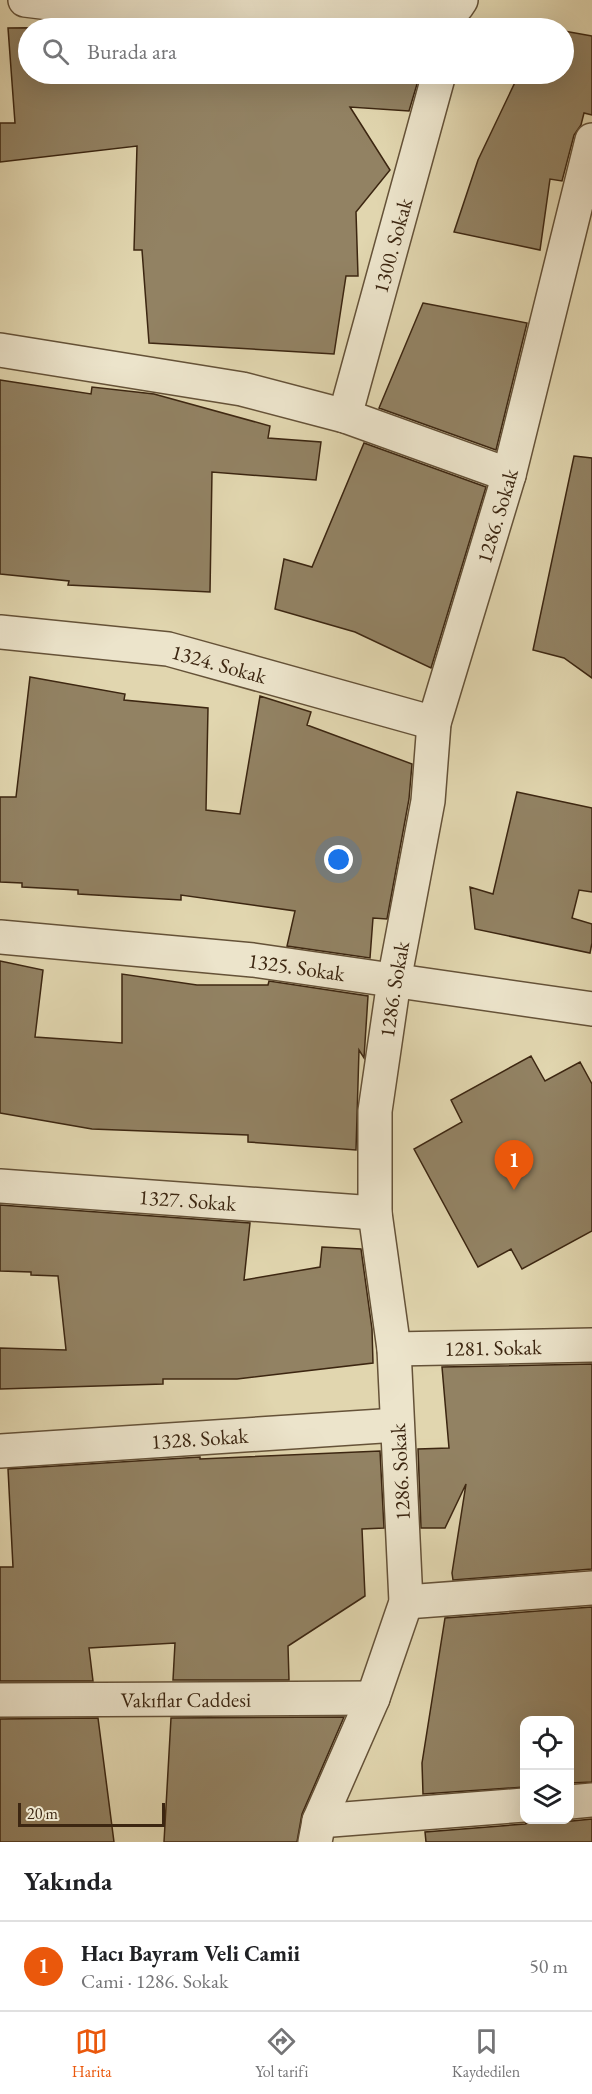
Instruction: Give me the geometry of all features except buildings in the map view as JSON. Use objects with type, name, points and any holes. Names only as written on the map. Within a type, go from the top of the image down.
[{"type":"street","points":[[25,0],[74,6],[307,7],[456,11]]},
{"type":"street","name":"1300. Sokak","points":[[345,416],[436,84]]},
{"type":"street","name":"1286. Sokak","points":[[317,1831],[373,1698],[406,1602],[394,1349],[375,1214],[375,1112],[394,981],[428,801],[434,723],[509,475],[592,140]]},
{"type":"street","points":[[0,350],[242,389],[345,416],[509,475]]},
{"type":"street","name":"1324. Sokak","points":[[0,632],[168,650],[434,723]]},
{"type":"street","name":"1325. Sokak","points":[[0,937],[254,960],[592,1009]]},
{"type":"street","name":"1327. Sokak","points":[[0,1186],[375,1214]]},
{"type":"street","name":"1281. Sokak","points":[[394,1349],[592,1345]]},
{"type":"street","name":"1328. Sokak","points":[[0,1451],[398,1425]]},
{"type":"street","points":[[406,1602],[592,1588]]},
{"type":"street","name":"Vakıflar Caddesi","points":[[0,1700],[373,1698]]},
{"type":"street","points":[[574,1802],[592,1800]]},
{"type":"street","points":[[317,1831],[520,1806]]},
{"type":"place","name":"Hacı Bayram Veli Camii","points":[[514,1190]]}]
